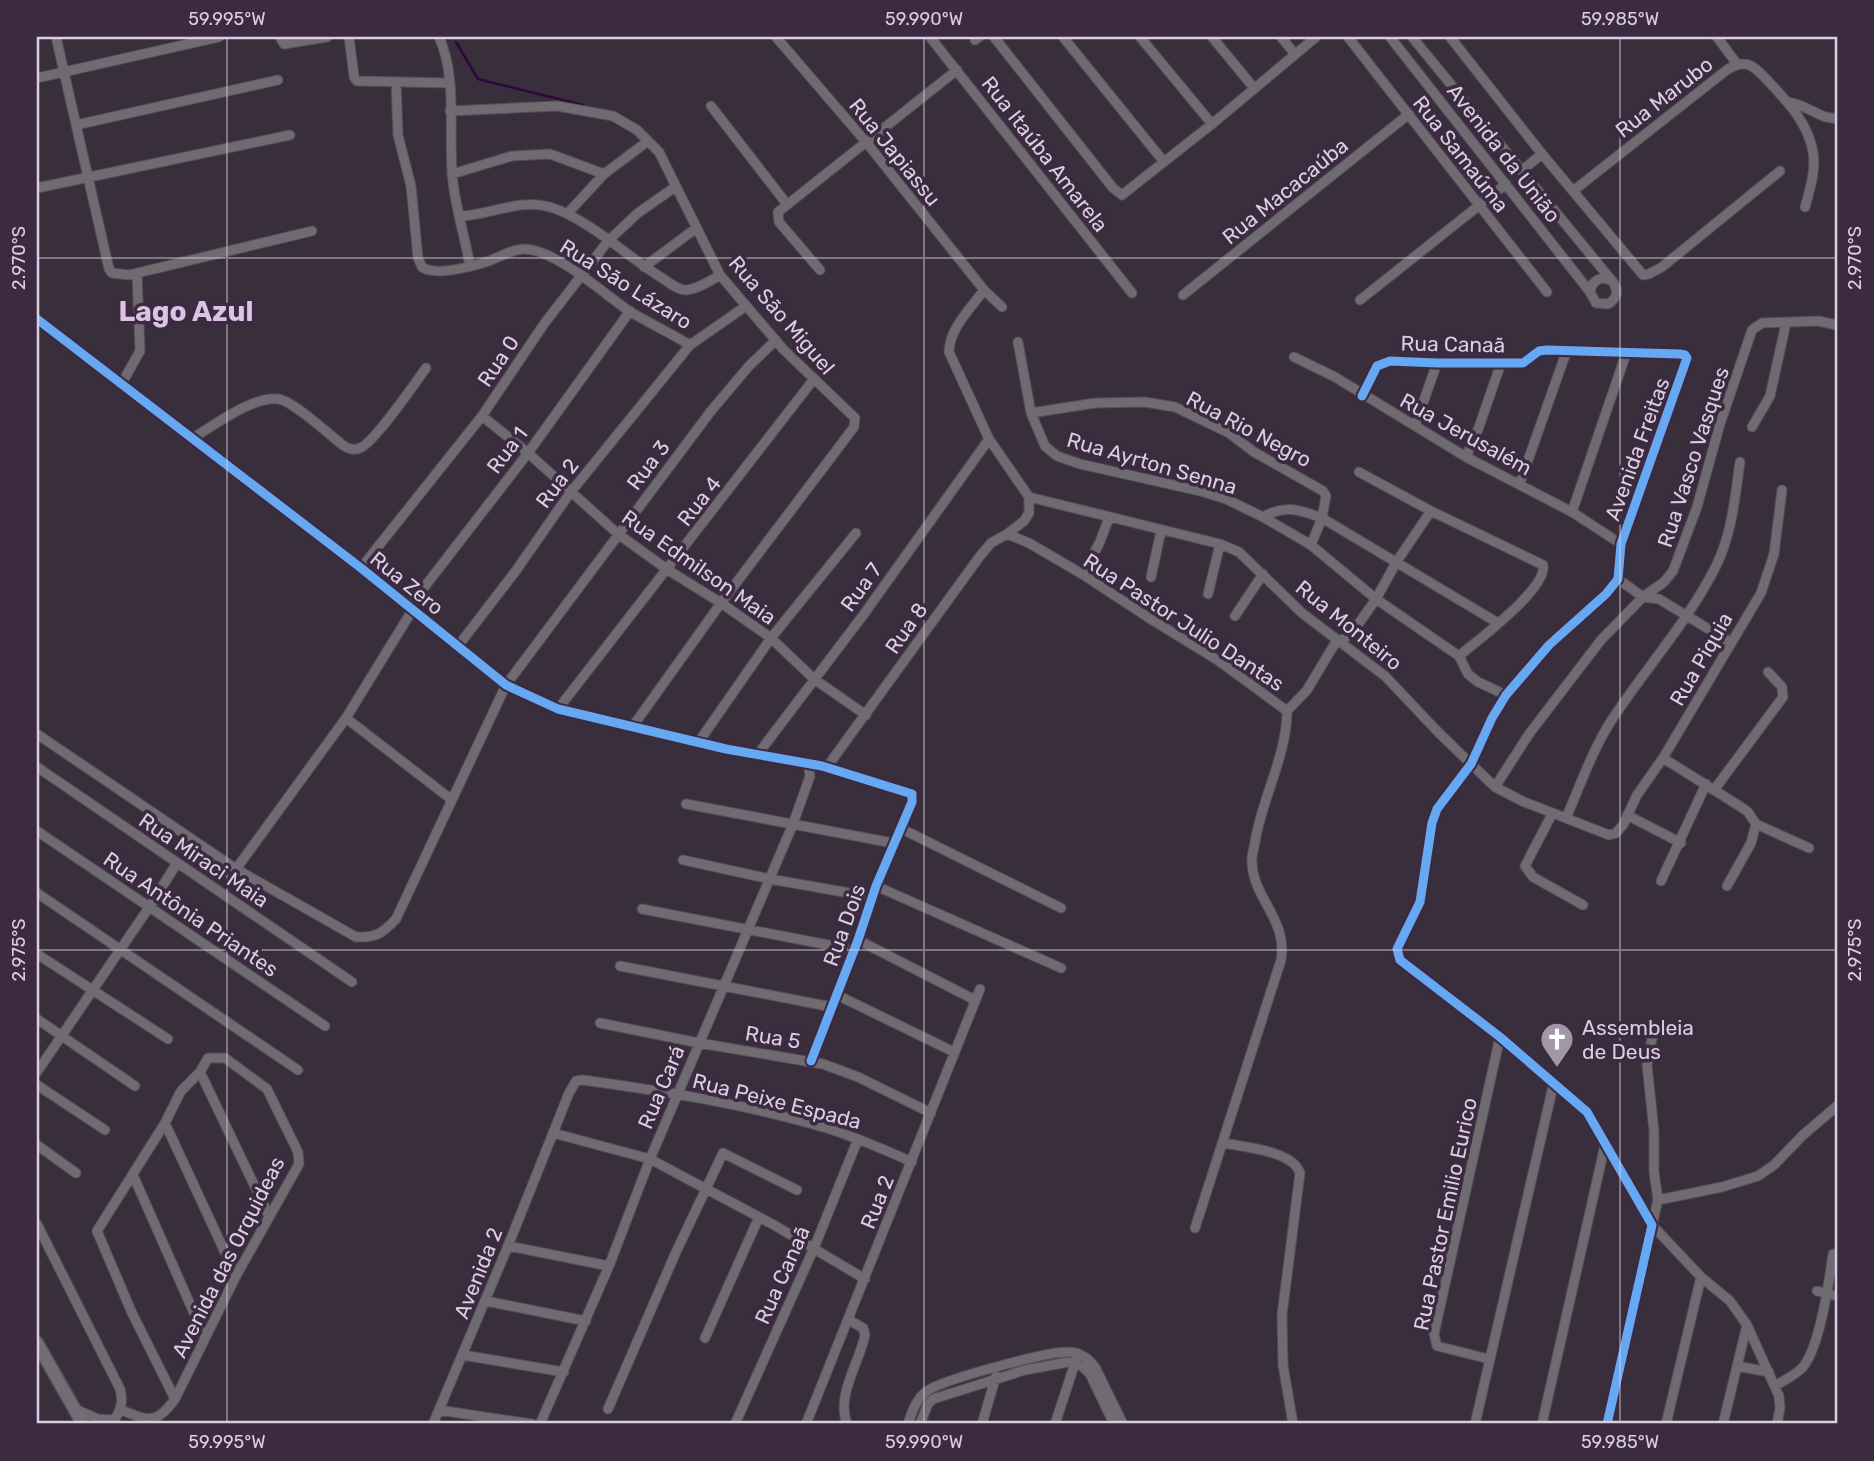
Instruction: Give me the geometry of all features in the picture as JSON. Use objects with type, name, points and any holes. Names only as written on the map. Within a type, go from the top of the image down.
[{"type":"main road","points":[[37,1343],[83,1424]]},
{"type":"street","points":[[56,37],[112,273],[137,273],[312,231]]},
{"type":"street","points":[[37,78],[219,37]]},
{"type":"street","points":[[282,40],[327,37]]},
{"type":"street","points":[[349,37],[356,81],[449,83]]},
{"type":"street","points":[[439,37],[449,83],[452,174],[470,266]]},
{"type":"street","name":"Rua Japiassu","points":[[776,37],[866,142],[984,290],[1002,307]]},
{"type":"street","name":"Rua Itaúba Amarela","points":[[930,37],[1132,293]]},
{"type":"street","points":[[994,37],[1120,194],[1124,194],[1212,124],[1315,37]]},
{"type":"street","points":[[1063,37],[1164,162]]},
{"type":"street","points":[[1140,37],[1212,124]]},
{"type":"street","points":[[1212,37],[1254,88]]},
{"type":"street","points":[[1281,37],[1295,54]]},
{"type":"street","name":"Rua Samaúma","points":[[1348,37],[1547,292]]},
{"type":"street","name":"Avenida da União","points":[[1390,37],[1590,292]]},
{"type":"street","points":[[1412,37],[1521,171],[1609,280],[1617,290],[1612,302],[1600,304],[1593,300],[1590,292],[1596,280],[1609,280]]},
{"type":"street","points":[[1450,37],[1542,154],[1643,275],[1658,270],[1780,171]]},
{"type":"street","points":[[1717,37],[1737,64]]},
{"type":"street","name":"Rua Marubo","points":[[1573,191],[1737,64],[1750,66],[1788,102],[1804,125],[1814,156],[1814,173],[1805,207]]},
{"type":"street","points":[[820,270],[779,222],[778,212],[957,70]]},
{"type":"street","points":[[76,125],[278,80]]},
{"type":"street","name":"Rua São Lázaro","points":[[396,82],[398,135],[411,186],[418,258],[422,267],[427,271],[440,271],[470,266],[526,249],[543,254],[581,275],[630,311],[690,345]]},
{"type":"street","points":[[1788,102],[1805,106],[1829,119],[1837,118]]},
{"type":"street","name":"Rua São Miguel","points":[[450,111],[557,106],[613,116],[637,130],[659,152],[720,275],[775,340],[852,415],[855,422],[721,603]]},
{"type":"street","points":[[711,106],[786,203]]},
{"type":"street","name":"Rua Macacaúba","points":[[1183,295],[1409,114]]},
{"type":"street","points":[[37,188],[290,135]]},
{"type":"street","points":[[568,213],[604,174],[648,141]]},
{"type":"street","points":[[452,174],[512,156],[550,154],[604,174]]},
{"type":"street","name":"Avenida da União","points":[[1521,171],[1542,154]]},
{"type":"street","points":[[1360,300],[1506,184]]},
{"type":"street","name":"Rua 0","points":[[361,568],[482,416],[544,324],[608,241],[638,213],[675,187]]},
{"type":"street","points":[[461,216],[526,203],[537,204],[568,213],[644,267],[681,289],[698,287],[720,275]]},
{"type":"street","points":[[644,267],[695,229]]},
{"type":"street","points":[[121,383],[140,351],[137,273]]},
{"type":"street","points":[[984,290],[957,326],[949,344],[949,352],[989,439],[1029,498],[1029,513],[1024,521],[1007,534]]},
{"type":"street","points":[[690,345],[746,306]]},
{"type":"street","name":"Rua 1","points":[[236,869],[346,718],[411,608],[528,453],[630,311]]},
{"type":"street","name":"Rua Zero","points":[[37,319],[361,568],[506,685],[558,709],[698,743],[808,762],[910,792],[914,796],[912,802]]},
{"type":"street","name":"Rua Vasco Vasques","points":[[1495,787],[1529,734],[1601,640],[1673,571],[1697,507],[1720,424],[1752,330],[1762,323],[1818,321],[1837,325]]},
{"type":"street","points":[[1752,427],[1770,396],[1786,323]]},
{"type":"street","name":"Rua 3","points":[[37,734],[236,869],[356,937],[370,938],[382,934],[396,919],[506,685],[711,411],[748,366],[775,340]]},
{"type":"street","name":"Rua Ayrton Senna","points":[[1018,342],[1031,413],[1045,446],[1057,456],[1080,464],[1200,491],[1226,499],[1263,517],[1311,545],[1376,599],[1460,656],[1468,674],[1478,682],[1506,695]]},
{"type":"street","name":"Rua 2","points":[[458,646],[515,572],[570,493],[690,345]]},
{"type":"street","points":[[1520,483],[1567,350]]},
{"type":"street","name":"Rua Canaã","points":[[1362,396],[1377,366],[1382,362],[1522,363],[1539,351],[1567,350],[1685,355]]},
{"type":"street","points":[[1572,512],[1627,351]]},
{"type":"street","name":"Avenida Freitas","points":[[1618,579],[1620,544],[1687,363],[1685,355]]},
{"type":"street","name":"Rua Jerusalém","points":[[1294,356],[1335,377],[1362,396],[1466,457],[1572,512],[1620,544]]},
{"type":"street","points":[[1415,426],[1437,363]]},
{"type":"street","points":[[1466,457],[1500,363]]},
{"type":"street","points":[[193,438],[253,404],[278,399],[290,404],[344,446],[360,448],[377,432],[426,368]]},
{"type":"street","name":"Rua 4","points":[[558,709],[814,379]]},
{"type":"street","name":"Rua Rio Negro","points":[[1031,413],[1095,403],[1125,405],[1145,402],[1175,407],[1229,433],[1254,453],[1323,491],[1326,496],[1322,518]]},
{"type":"street","name":"Rua Edmilson Maia","points":[[482,416],[528,453],[618,534],[771,638],[814,679],[866,715]]},
{"type":"street","name":"Rua 7","points":[[758,754],[989,439]]},
{"type":"street","points":[[1566,818],[1612,720],[1687,616],[1716,565],[1733,512],[1740,462]]},
{"type":"street","points":[[1359,472],[1543,565],[1542,576],[1520,603],[1460,656]]},
{"type":"street","name":"Rua Piquia","points":[[1616,833],[1637,794],[1663,758],[1761,593],[1774,554],[1782,490]]},
{"type":"street","name":"Rua Monteiro","points":[[1029,498],[1220,544],[1239,552],[1302,613],[1395,684],[1439,733],[1495,787],[1552,814],[1604,834],[1616,833]]},
{"type":"street","points":[[1263,517],[1277,509],[1303,511],[1322,518],[1498,623]]},
{"type":"street","points":[[1287,711],[1307,690],[1329,651],[1352,633],[1431,510]]},
{"type":"street","points":[[1082,573],[1099,544],[1109,518]]},
{"type":"street","points":[[1311,545],[1322,518]]},
{"type":"street","points":[[1151,577],[1161,531]]},
{"type":"street","points":[[698,743],[771,638],[856,534]]},
{"type":"street","name":"Rua Pastor Julio Dantas","points":[[1007,534],[1029,543],[1082,573],[1219,661],[1287,711],[1284,736],[1257,829],[1252,862],[1255,879],[1282,936],[1284,946],[1278,973],[1195,1228]]},
{"type":"street","name":"Rua 8","points":[[810,776],[825,767],[866,715],[980,556],[991,544],[1007,534]]},
{"type":"street","points":[[1208,594],[1220,544]]},
{"type":"street","points":[[1235,616],[1263,574]]},
{"type":"street","points":[[1730,642],[1659,598],[1643,597],[1618,579],[1606,594],[1549,645],[1506,695],[1471,764],[1437,809],[1432,823],[1420,902],[1397,949],[1400,960],[1500,1037],[1587,1112],[1652,1225],[1701,1277],[1730,1301],[1747,1325],[1777,1391],[1780,1408],[1777,1424]]},
{"type":"street","points":[[633,726],[721,603]]},
{"type":"street","points":[[1661,881],[1710,787],[1783,697],[1782,687],[1768,672]]},
{"type":"street","points":[[346,718],[452,800]]},
{"type":"street","points":[[1663,758],[1748,812],[1756,824],[1809,848]]},
{"type":"street","name":"Rua Cará","points":[[540,1424],[586,1321],[650,1159],[793,824],[810,776],[808,762]]},
{"type":"street","name":"Rua Miraci Maia","points":[[37,767],[352,982]]},
{"type":"street","name":"Rua Dois","points":[[811,1061],[876,886],[912,802]]},
{"type":"street","points":[[686,804],[893,843]]},
{"type":"street","points":[[1552,814],[1525,866],[1533,877],[1583,905]]},
{"type":"street","points":[[1627,815],[1681,844]]},
{"type":"street","points":[[1727,886],[1751,843],[1756,824]]},
{"type":"street","points":[[902,829],[1061,908]]},
{"type":"street","name":"Rua Antônia Priantes","points":[[37,831],[325,1026]]},
{"type":"street","points":[[683,860],[872,897]]},
{"type":"street","points":[[37,1072],[177,863]]},
{"type":"street","points":[[876,886],[1060,968]]},
{"type":"street","points":[[37,892],[298,1070]]},
{"type":"street","points":[[642,909],[854,950]]},
{"type":"street","points":[[858,940],[975,1000]]},
{"type":"street","points":[[37,954],[168,1039]]},
{"type":"street","points":[[620,966],[832,1007]]},
{"type":"street","name":"Rua 2","points":[[849,1320],[980,989]]},
{"type":"street","points":[[837,995],[954,1052]]},
{"type":"street","points":[[37,1019],[135,1086]]},
{"type":"street","name":"Rua 5","points":[[600,1023],[699,1043],[811,1061],[858,1077],[931,1113]]},
{"type":"street","name":"Rua Pastor Emilio Eurico","points":[[1489,1359],[1444,1350],[1437,1346],[1434,1334],[1500,1037]]},
{"type":"street","points":[[1607,1424],[1658,1200],[1647,1065],[1652,1039]]},
{"type":"street","name":"Avenida das Orquideas","points":[[121,1410],[140,1418],[157,1419],[163,1416],[175,1399],[236,1276],[299,1164],[267,1089],[225,1058],[218,1056],[208,1058],[201,1072]]},
{"type":"street","points":[[175,1399],[97,1231],[165,1124],[181,1091],[201,1072],[269,1216]]},
{"type":"street","name":"Rua Peixe Espada","points":[[588,1080],[678,1094],[780,1116],[858,1139],[912,1161]]},
{"type":"street","name":"Avenida 2","points":[[433,1424],[574,1083],[588,1080]]},
{"type":"street","points":[[1475,1424],[1554,1082]]},
{"type":"street","points":[[37,1084],[105,1130]]},
{"type":"street","points":[[1658,1200],[1722,1187],[1758,1176],[1774,1165],[1837,1106]]},
{"type":"street","points":[[165,1124],[236,1276]]},
{"type":"street","points":[[553,1133],[650,1159],[759,1217],[865,1279]]},
{"type":"street","name":"Rua Canaã","points":[[735,1424],[814,1248],[858,1139]]},
{"type":"street","points":[[1223,1143],[1292,1160],[1300,1173],[1282,1315],[1283,1365],[1293,1424]]},
{"type":"street","points":[[37,1145],[76,1173]]},
{"type":"street","points":[[1542,1424],[1605,1145]]},
{"type":"street","points":[[608,1409],[676,1252],[723,1153],[797,1190]]},
{"type":"street","points":[[133,1175],[205,1338]]},
{"type":"street","points":[[705,1338],[759,1217]]},
{"type":"street","points":[[37,1224],[120,1389],[123,1402],[114,1422],[98,1419],[74,1408]]},
{"type":"street","points":[[508,1246],[609,1266]]},
{"type":"street","points":[[1777,1391],[1810,1356],[1832,1295],[1833,1254]]},
{"type":"street","points":[[1666,1424],[1701,1277]]},
{"type":"street","points":[[1817,1291],[1832,1295]]},
{"type":"street","points":[[486,1301],[586,1321]]},
{"type":"street","points":[[806,1424],[826,1370],[849,1320],[863,1328],[865,1335],[846,1392],[844,1411],[847,1424]]},
{"type":"street","points":[[1723,1424],[1747,1325]]},
{"type":"street","points":[[908,1424],[915,1406],[929,1389],[997,1367],[1053,1353],[1078,1353],[1096,1367],[1123,1424]]},
{"type":"street","points":[[1055,1424],[1078,1353]]},
{"type":"street","points":[[463,1355],[564,1372]]},
{"type":"street","points":[[919,1424],[933,1399],[1053,1363],[1076,1363],[1090,1374],[1114,1424]]},
{"type":"street","points":[[1737,1366],[1769,1372]]},
{"type":"street","points":[[982,1424],[996,1380],[997,1367]]},
{"type":"street","points":[[439,1410],[532,1424]]},
{"type":"waterway","points":[[456,42],[478,79],[583,105]]},
{"type":"cycle path","points":[[37,319],[361,568],[506,685],[558,709],[726,749],[822,766],[912,794],[912,802],[876,886],[811,1061]]},
{"type":"cycle path","points":[[1362,396],[1377,366],[1390,361],[1523,363],[1539,351],[1547,350],[1680,354],[1687,358],[1621,544],[1618,579],[1606,594],[1549,645],[1506,695],[1471,764],[1437,809],[1432,823],[1420,902],[1397,949],[1400,960],[1500,1037],[1587,1112],[1652,1225],[1607,1424]]},
{"type":"place","name":"Assembleia de Deus","points":[[1557,1069]]},
{"type":"district","name":"Lago Azul","points":[[186,311]]}]
